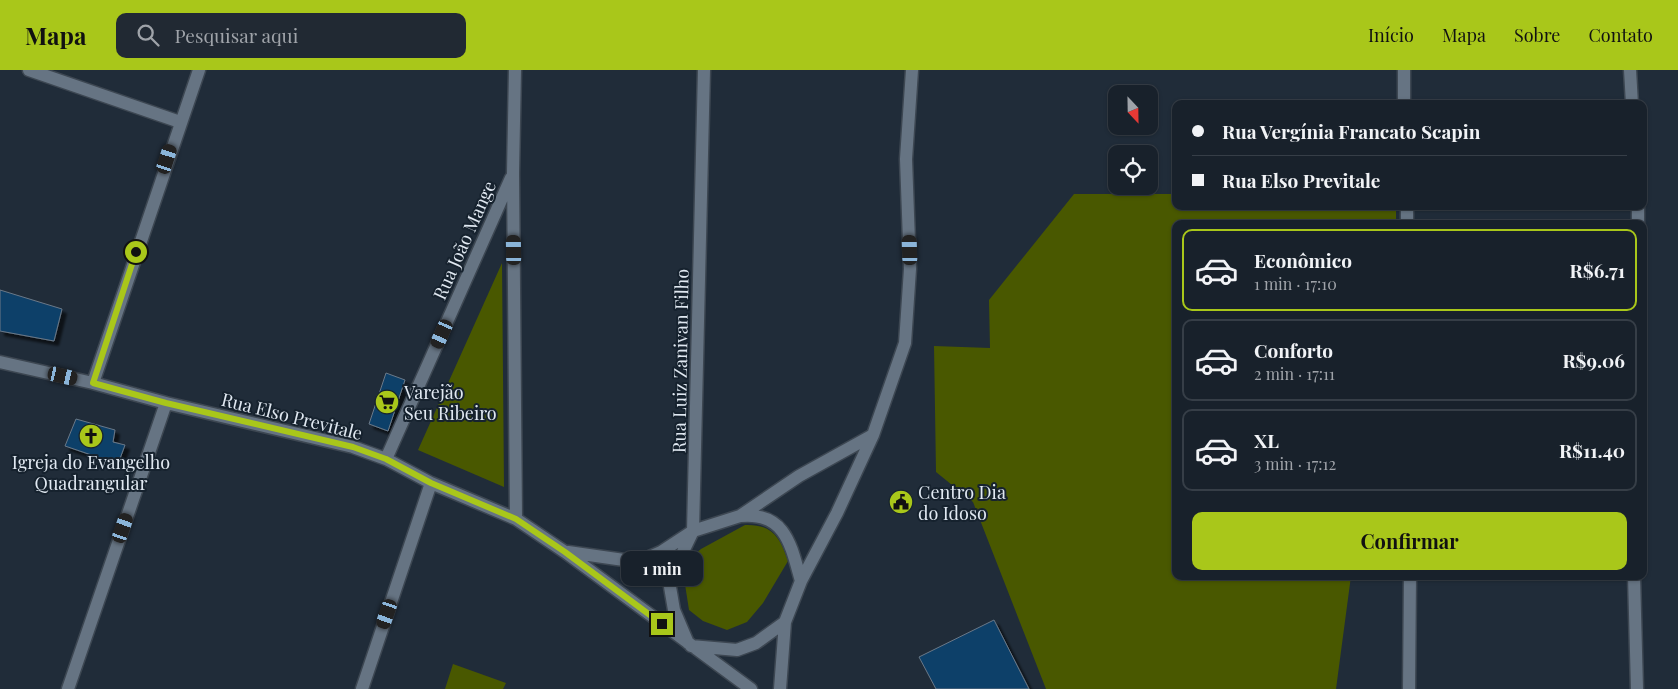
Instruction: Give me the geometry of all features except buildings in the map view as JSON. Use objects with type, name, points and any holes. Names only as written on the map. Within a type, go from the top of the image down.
[{"type":"street","points":[[29,70],[180,122]]},
{"type":"street","points":[[93,383],[199,70]]},
{"type":"street","points":[[515,70],[513,173],[516,519]]},
{"type":"street","name":"Rua Luiz Zanivan Filho","points":[[690,645],[674,610],[669,581],[693,531],[704,70]]},
{"type":"street","points":[[780,689],[785,622],[801,581],[838,513],[873,435],[905,343],[910,269],[906,159],[912,70]]},
{"type":"street","points":[[1404,70],[1404,100]]},
{"type":"street","points":[[1630,70],[1632,100]]},
{"type":"street","name":"Rua João Mange","points":[[386,459],[513,173]]},
{"type":"street","name":"Rua Elso Previtale","points":[[0,362],[353,447],[386,459],[431,483],[516,519],[565,552],[750,688]]},
{"type":"street","points":[[68,689],[166,403]]},
{"type":"street","points":[[740,516],[799,476],[873,435]]},
{"type":"street","points":[[362,689],[431,483]]},
{"type":"street","points":[[565,552],[638,562],[661,552],[693,531],[740,516],[754,515],[767,518],[783,530],[790,543],[801,581]]},
{"type":"street","points":[[1409,689],[1410,580]]},
{"type":"street","points":[[1634,580],[1637,689]]},
{"type":"street","points":[[690,645],[737,650],[756,644],[785,622]]},
{"type":"green space","points":[[1074,194],[1172,194],[1172,210],[1396,210],[1396,220],[1172,220],[1172,580],[1350,580],[1336,689],[1046,689],[973,502],[936,472],[934,346],[990,348],[989,300]]},
{"type":"green space","points":[[502,263],[504,487],[418,450]]},
{"type":"green space","points":[[745,525],[762,527],[774,534],[782,545],[788,561],[763,603],[747,622],[727,630],[703,621],[689,610],[682,565],[701,549]]},
{"type":"green space","points":[[453,664],[506,683],[503,689],[445,689]]},
{"type":"place","name":"Varejão Seu Ribeiro","points":[[387,402]]},
{"type":"place","name":"Igreja do Evangelho Quadrangular","points":[[91,436]]},
{"type":"place","name":"Centro Dia do Idoso","points":[[901,502]]},
{"type":"route","points":[[136,252],[93,383],[166,403],[353,447],[386,459],[431,483],[516,519],[565,552],[662,624]]}]
